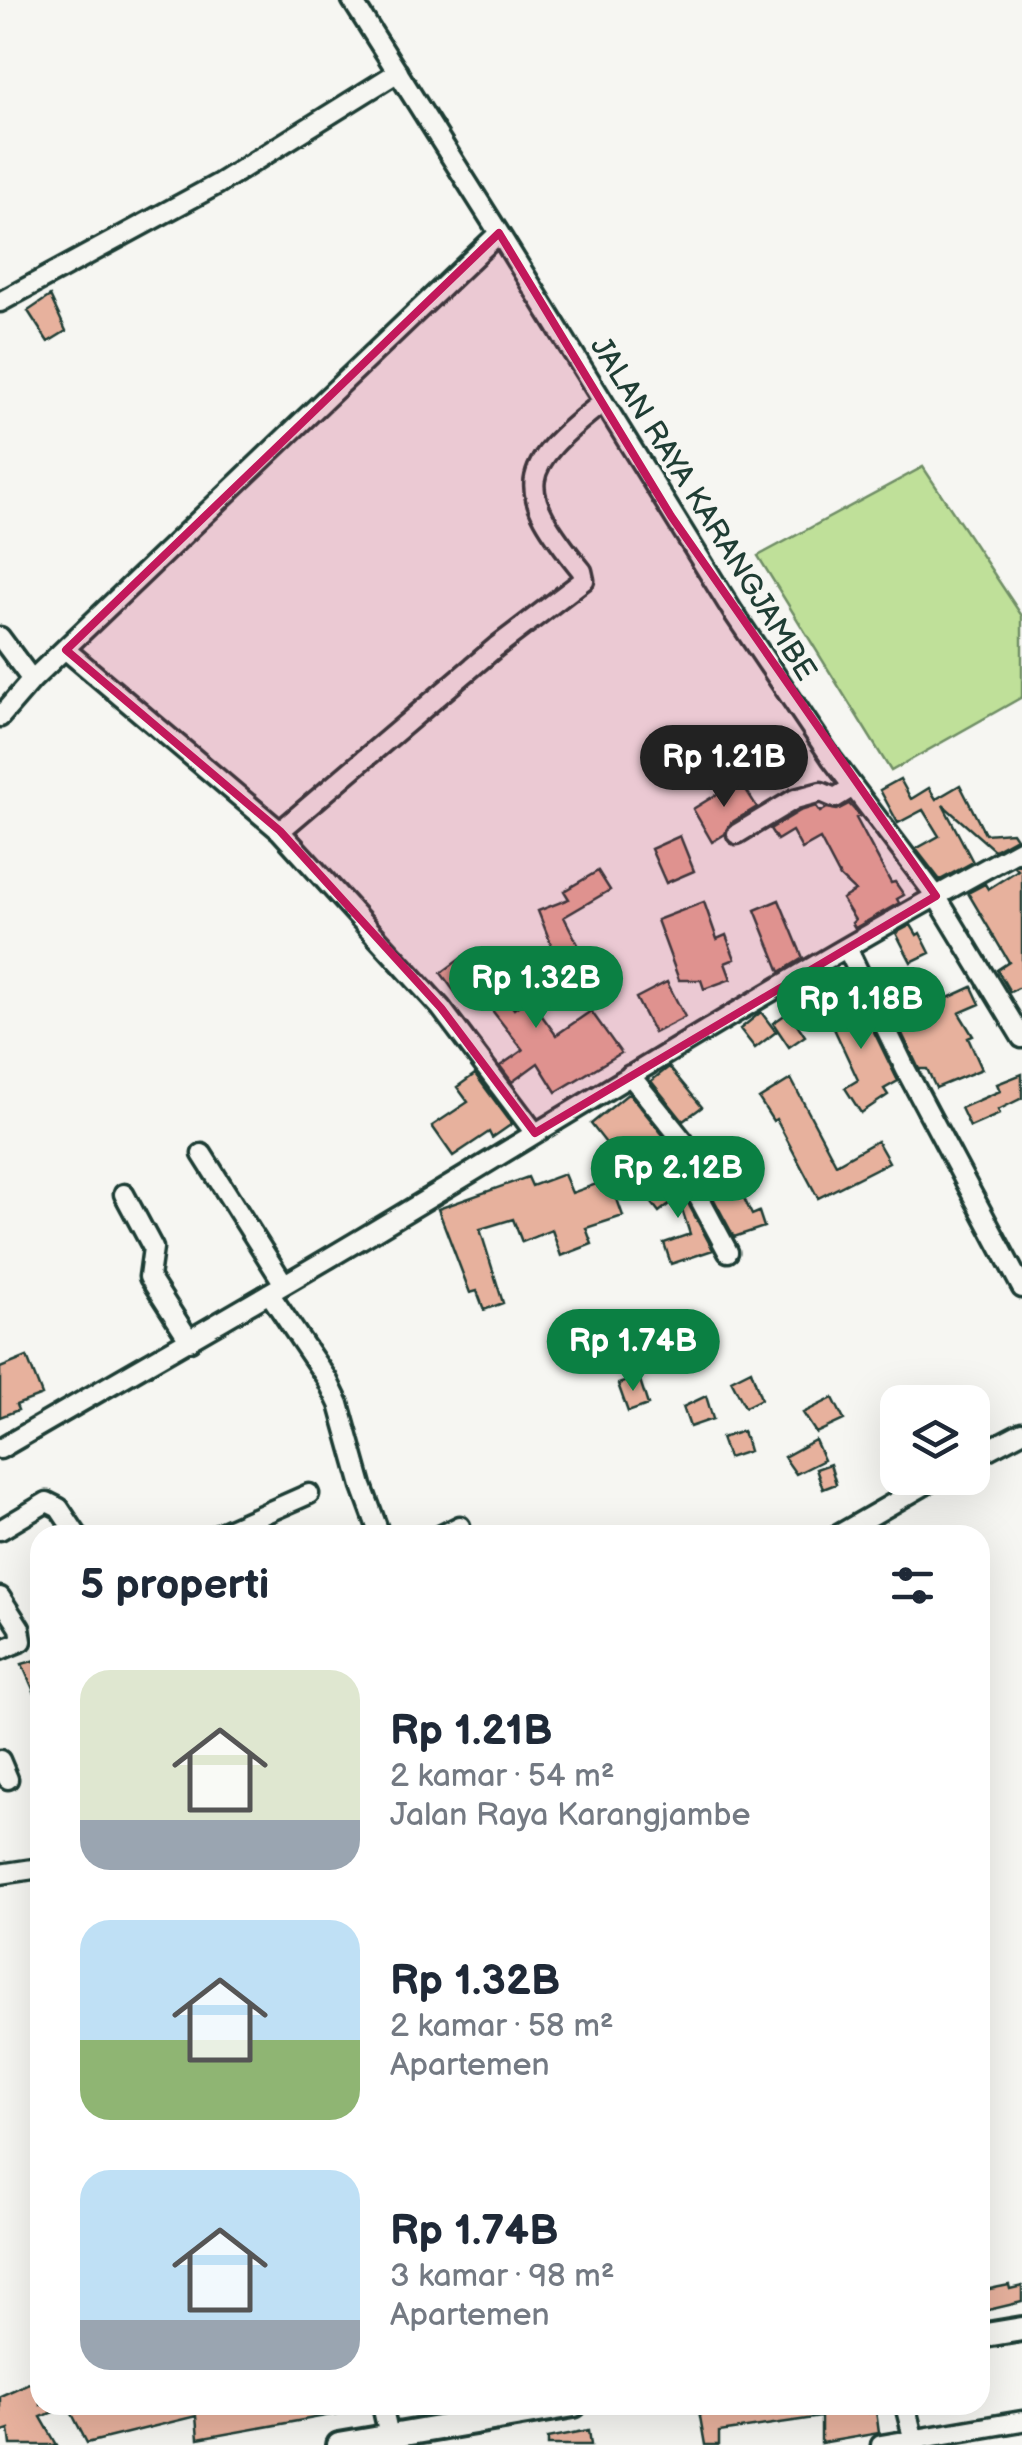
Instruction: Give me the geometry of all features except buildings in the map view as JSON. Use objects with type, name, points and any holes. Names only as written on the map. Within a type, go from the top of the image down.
[{"type":"main road","points":[[990,2334],[1022,2329]]},
{"type":"main road","points":[[339,2445],[391,2440],[476,2415]]},
{"type":"street","name":"JALAN RAYA KARANGJAMBE","points":[[352,0],[500,232],[733,612],[853,787],[936,896],[1022,1038]]},
{"type":"street","points":[[0,302],[183,204],[398,72]]},
{"type":"street","points":[[0,717],[32,680],[500,232]]},
{"type":"street","points":[[280,831],[496,647],[584,580],[582,571],[541,518],[534,494],[546,450],[602,403]]},
{"type":"street","points":[[0,636],[32,680]]},
{"type":"street","points":[[66,650],[280,831],[441,1008],[534,1133]]},
{"type":"street","points":[[737,834],[795,800],[821,792],[835,798],[853,787]]},
{"type":"street","points":[[0,1449],[190,1341],[630,1075],[1022,850]]},
{"type":"street","points":[[847,948],[906,1070],[1022,1288]]},
{"type":"street","points":[[630,1075],[684,1142],[642,1178]]},
{"type":"street","points":[[202,1154],[328,1379],[376,1525]]},
{"type":"street","points":[[669,1156],[692,1185],[728,1252]]},
{"type":"street","points":[[124,1194],[152,1248],[149,1277],[190,1341]]},
{"type":"street","points":[[990,1449],[1022,1432]]},
{"type":"street","points":[[238,1525],[308,1494]]},
{"type":"street","points":[[855,1525],[907,1495]]},
{"type":"street","points":[[0,1530],[48,1502],[59,1508],[70,1525]]},
{"type":"street","points":[[0,1598],[30,1639]]},
{"type":"street","points":[[0,1650],[30,1640]]},
{"type":"street","points":[[0,1760],[8,1779]]},
{"type":"street","points":[[0,1874],[30,1870]]},
{"type":"street","points":[[385,2415],[391,2440]]},
{"type":"street","points":[[907,2415],[914,2442]]},
{"type":"street","points":[[881,2445],[982,2437],[1022,2421]]},
{"type":"highlighted area","points":[[499,233],[671,516],[936,896],[535,1133],[441,1008],[280,831],[66,650]]},
{"type":"green space","points":[[923,467],[1022,616],[1022,697],[891,771],[758,556]]}]
